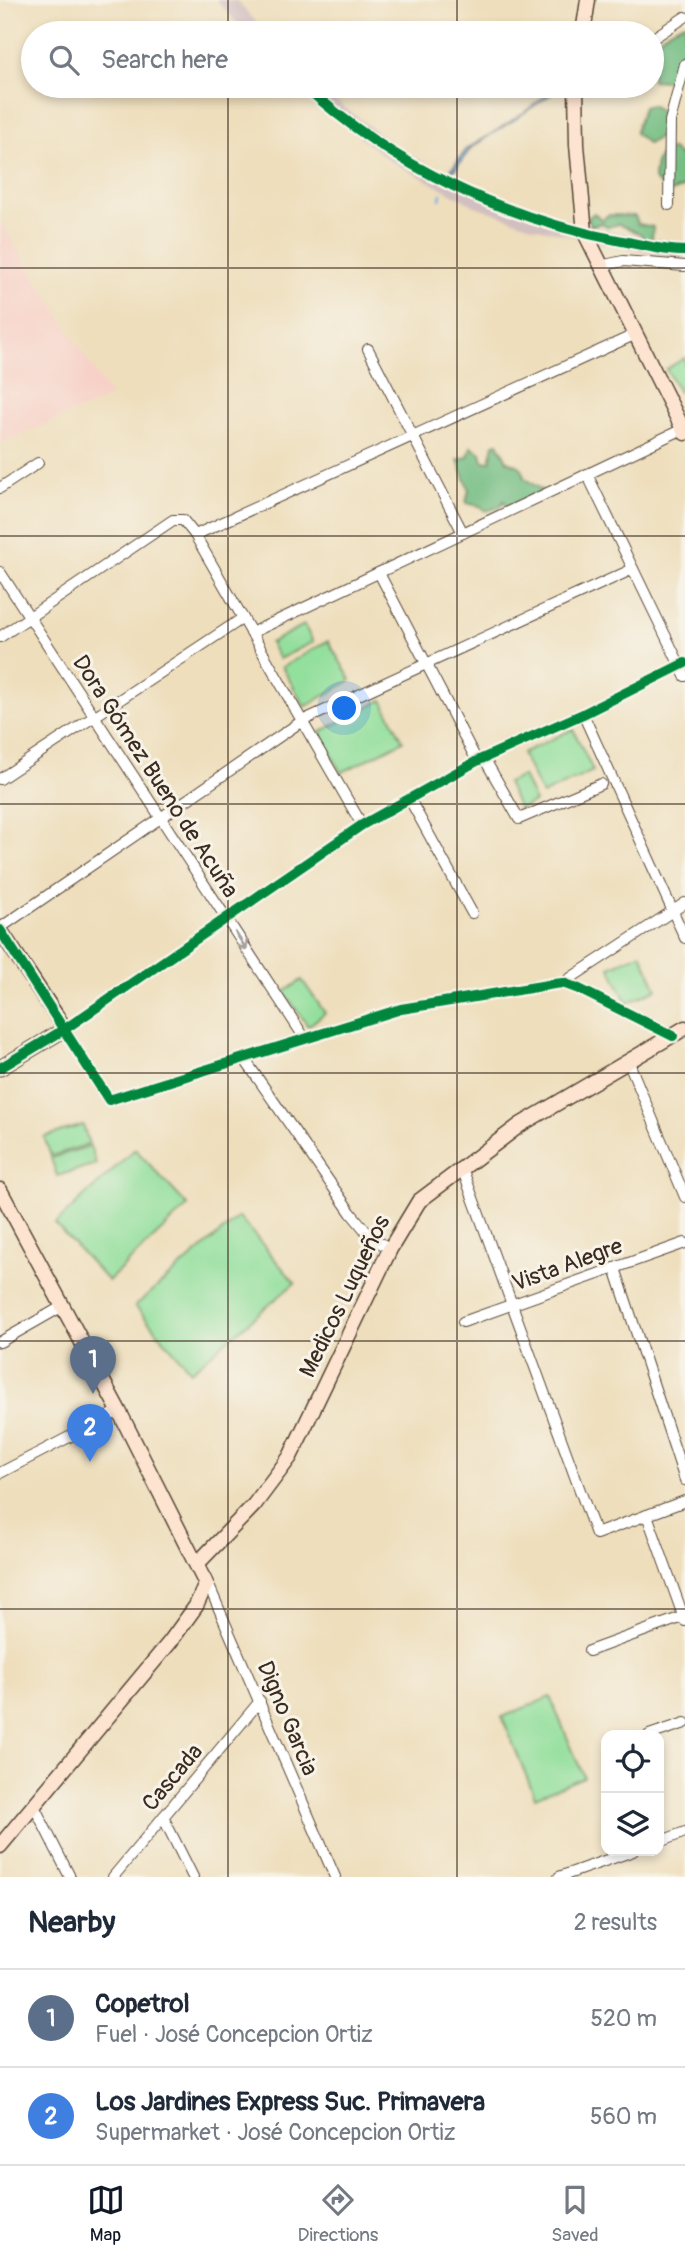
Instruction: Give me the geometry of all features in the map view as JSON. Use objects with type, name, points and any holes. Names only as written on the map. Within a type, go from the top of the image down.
[{"type":"street","points":[[585,21],[588,0]]},
{"type":"street","points":[[664,31],[685,17]]},
{"type":"street","points":[[669,205],[670,121],[672,104],[685,64]]},
{"type":"street","points":[[251,633],[684,431],[600,266],[582,223],[578,98]]},
{"type":"street","points":[[600,266],[623,261],[685,266]]},
{"type":"street","points":[[195,535],[414,438],[634,335]]},
{"type":"street","points":[[368,349],[463,533]]},
{"type":"street","points":[[0,488],[38,463]]},
{"type":"street","points":[[587,474],[682,664],[685,676]]},
{"type":"street","points":[[0,637],[173,520],[183,520],[195,535],[362,825]]},
{"type":"street","points":[[633,569],[302,721],[0,929],[109,1100],[304,1037],[401,1009],[563,984],[685,903]]},
{"type":"street","name":"Dora Gómez Bueno de Acuña","points":[[0,572],[304,1037]]},
{"type":"street","points":[[379,573],[426,665],[480,760],[519,819],[601,784]]},
{"type":"street","points":[[0,779],[243,618]]},
{"type":"street","points":[[0,1068],[65,1029],[362,825],[480,760],[583,714],[682,664]]},
{"type":"street","points":[[583,714],[685,938]]},
{"type":"street","points":[[409,798],[472,913]]},
{"type":"street","points":[[563,984],[679,1032]]},
{"type":"street","name":"Medicos Luqueños","points":[[200,1570],[290,1457],[306,1429],[390,1249],[419,1202],[529,1119],[679,1032]]},
{"type":"street","points":[[243,1057],[351,1213],[370,1236],[390,1249]]},
{"type":"street","points":[[629,1063],[685,1197]]},
{"type":"street","points":[[462,1168],[596,1534],[685,1501]]},
{"type":"street","points":[[0,1190],[119,1411],[206,1584],[196,1606],[0,1846]]},
{"type":"street","name":"Vista Alegre","points":[[463,1322],[685,1243]]},
{"type":"street","points":[[614,1268],[685,1479]]},
{"type":"street","points":[[0,1342],[63,1306]]},
{"type":"street","points":[[0,1473],[119,1411]]},
{"type":"street","points":[[589,1651],[684,1618],[647,1515]]},
{"type":"street","name":"Digno Garcia","points":[[200,1570],[260,1701],[335,1877]]},
{"type":"street","name":"Cascada","points":[[113,1877],[260,1701]]},
{"type":"street","points":[[664,1730],[685,1723]]},
{"type":"street","points":[[34,1805],[70,1877]]},
{"type":"street","points":[[163,1817],[193,1877]]},
{"type":"street","points":[[664,1840],[685,1832]]},
{"type":"street","points":[[559,1877],[620,1856]]},
{"type":"shaded area","points":[[216,0],[236,0],[255,21],[235,21]]},
{"type":"shaded area","points":[[310,98],[333,98],[396,147],[480,192],[538,213],[606,230],[685,244],[685,259],[604,244],[534,227],[475,206],[389,160]]},
{"type":"shaded area","points":[[0,221],[111,397],[0,443]]},
{"type":"green space","points":[[685,23],[685,64],[669,81],[664,81],[665,33]]},
{"type":"green space","points":[[651,105],[662,112],[666,132],[648,144],[635,133],[643,107]]},
{"type":"green space","points":[[671,149],[682,157],[685,155],[685,187],[668,193],[654,179],[659,157]]},
{"type":"green space","points":[[594,213],[602,220],[608,215],[635,216],[638,224],[653,227],[652,238],[645,241],[641,234],[619,224],[608,227],[602,223],[591,226],[588,218]]},
{"type":"green space","points":[[685,358],[685,389],[679,392],[666,369]]},
{"type":"green space","points":[[498,443],[507,461],[521,467],[524,478],[543,491],[508,507],[504,501],[500,507],[486,511],[480,506],[466,503],[469,489],[458,460],[468,457],[471,447],[481,453],[483,461],[490,462],[494,444]]},
{"type":"green space","points":[[304,625],[313,642],[279,659],[270,643]]},
{"type":"green space","points":[[328,641],[351,680],[305,707],[282,667]]},
{"type":"green space","points":[[382,700],[403,741],[341,773],[320,732]]},
{"type":"green space","points":[[573,729],[593,771],[542,795],[522,753]]},
{"type":"green space","points":[[523,776],[535,802],[519,809],[507,783]]},
{"type":"green space","points":[[641,953],[657,989],[627,1003],[610,967]]},
{"type":"green space","points":[[302,980],[325,1013],[308,1026],[284,992]]},
{"type":"green space","points":[[83,1125],[89,1144],[51,1156],[44,1137]]},
{"type":"green space","points":[[90,1146],[96,1164],[57,1176],[51,1158]]},
{"type":"green space","points":[[135,1149],[188,1206],[108,1281],[55,1224]]},
{"type":"green space","points":[[239,1217],[295,1283],[191,1371],[135,1306]]},
{"type":"green space","points":[[550,1697],[584,1777],[535,1797],[502,1717]]},
{"type":"water","points":[[498,130],[472,147],[449,177],[446,176],[467,149]]},
{"type":"waterway","points":[[440,199],[441,194]]},
{"type":"cycle path","points":[[319,98],[375,141],[413,165],[494,204],[579,232],[685,251]]},
{"type":"cycle path","points":[[0,1068],[65,1029],[362,825],[477,761],[583,714],[685,663]]},
{"type":"cycle path","points":[[0,930],[109,1100],[401,1009],[554,984],[563,983],[579,989],[673,1036]]},
{"type":"place","name":"Copetrol","points":[[93,1394]]},
{"type":"place","name":"Los Jardines Express Suc. Primavera","points":[[90,1462]]}]
